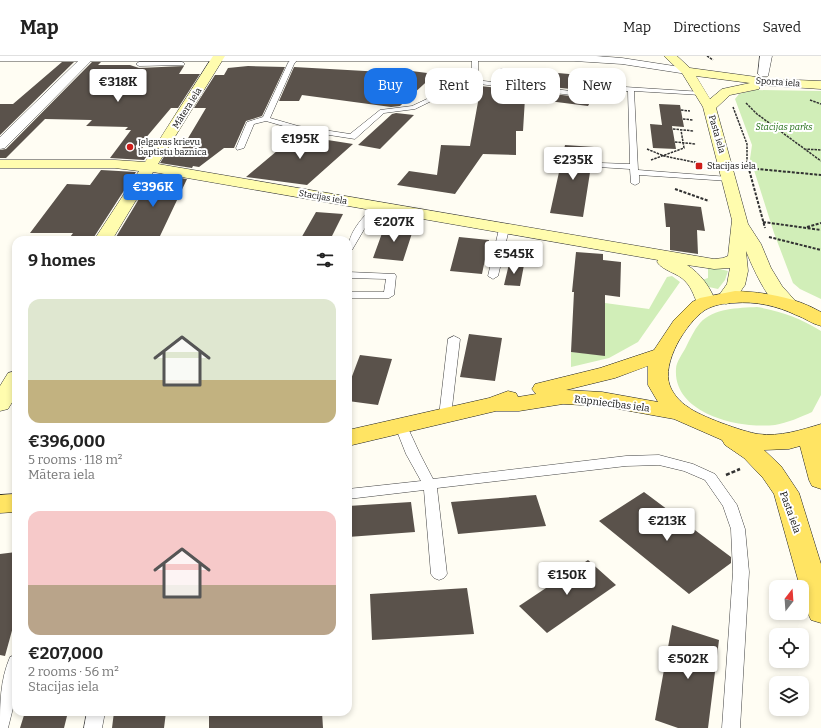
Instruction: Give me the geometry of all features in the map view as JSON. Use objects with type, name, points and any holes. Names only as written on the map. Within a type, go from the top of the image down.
[{"type":"main road","name":"Rūpniecības iela","points":[[680,412],[667,398],[658,382],[657,369],[663,354],[684,318],[706,302],[726,298],[745,297],[796,307],[821,320]]},
{"type":"main road","name":"Rūpniecības iela","points":[[352,437],[496,404],[513,396],[594,376],[663,354]]},
{"type":"main road","name":"Rūpniecības iela","points":[[496,404],[519,404],[563,397],[602,399],[680,412],[727,434],[759,442],[789,441],[815,434]]},
{"type":"main road","name":"Pasta iela","points":[[727,434],[752,452],[772,472],[786,493],[821,611]]},
{"type":"main road","points":[[815,434],[821,480]]},
{"type":"main road","points":[[0,504],[12,503]]},
{"type":"street","points":[[0,58],[88,58],[151,61],[219,56],[574,58],[621,56]]},
{"type":"street","name":"Mātera iela","points":[[106,236],[219,56]]},
{"type":"street","name":"Pasta iela","points":[[670,56],[687,71],[709,107],[740,224],[752,244],[762,268],[774,289],[796,307]]},
{"type":"street","points":[[764,74],[766,56]]},
{"type":"street","points":[[0,145],[88,58]]},
{"type":"street","points":[[574,58],[622,61],[687,71]]},
{"type":"street","name":"Sporta iela","points":[[687,71],[771,83],[818,85]]},
{"type":"street","points":[[709,107],[726,92],[741,87],[818,85]]},
{"type":"street","name":"Stacijas iela","points":[[0,164],[115,164],[149,167],[630,251],[719,265],[731,263],[737,258]]},
{"type":"street","name":"Pasta iela","points":[[726,298],[736,285],[739,271],[737,258],[740,224]]},
{"type":"street","points":[[630,251],[671,264],[687,272],[702,289],[706,302]]},
{"type":"street","points":[[796,307],[821,314]]},
{"type":"street","points":[[0,404],[12,384]]},
{"type":"lane","points":[[266,119],[291,63],[297,56]]},
{"type":"lane","points":[[475,58],[477,64],[476,68]]},
{"type":"lane","points":[[139,64],[151,61],[182,64]]},
{"type":"lane","points":[[483,83],[570,93],[631,90],[701,93]]},
{"type":"lane","points":[[631,90],[635,182]]},
{"type":"lane","points":[[240,148],[251,122],[266,119],[296,128],[352,137],[382,111],[412,108],[425,102]]},
{"type":"lane","points":[[601,165],[729,179]]},
{"type":"lane","points":[[352,242],[364,220],[378,207]]},
{"type":"lane","points":[[493,276],[504,229]]},
{"type":"lane","points":[[352,275],[391,276],[389,295],[352,295]]},
{"type":"lane","points":[[445,416],[454,339]]},
{"type":"lane","points":[[401,426],[413,454],[430,485],[439,574]]},
{"type":"lane","points":[[352,494],[626,461],[659,460],[688,467],[710,477],[730,505],[738,529],[741,572],[731,728]]},
{"type":"lane","points":[[0,725],[12,678]]},
{"type":"lane","points":[[93,728],[95,716]]},
{"type":"path","points":[[746,100],[745,102],[756,114],[821,161]]},
{"type":"path","points":[[732,102],[747,144],[746,158],[762,222],[821,230]]},
{"type":"path","points":[[681,110],[690,111]]},
{"type":"path","points":[[683,119],[693,120]]},
{"type":"path","points":[[673,130],[694,131]]},
{"type":"path","points":[[634,168],[684,148],[681,130]]},
{"type":"path","points":[[675,142],[696,144]]},
{"type":"path","points":[[633,143],[664,156],[698,163]]},
{"type":"path","points":[[804,149],[821,150]]},
{"type":"path","points":[[748,168],[821,175]]},
{"type":"path","points":[[804,228],[821,223]]},
{"type":"path","points":[[769,237],[821,250]]},
{"type":"path","points":[[722,476],[742,469]]},
{"type":"green space","name":"Stacijas parks","points":[[755,90],[821,91],[821,299],[800,289],[793,283],[774,233],[750,159],[752,145],[735,99],[739,94]]},
{"type":"green space","points":[[708,266],[728,271],[725,280],[718,289],[709,287],[702,280],[708,278]]},
{"type":"green space","points":[[672,276],[680,282],[638,342],[609,358],[571,367],[571,352],[605,355],[605,303],[649,309],[667,277]]},
{"type":"green space","points":[[757,307],[806,322],[821,331],[821,395],[812,412],[799,418],[775,425],[761,426],[744,424],[728,421],[711,415],[697,408],[685,397],[678,384],[676,369],[677,363],[700,323],[712,314],[719,312]]},
{"type":"building","points":[[62,62],[74,62],[0,135],[0,104],[13,104]]},
{"type":"building","points":[[92,62],[101,62],[98,65],[130,65],[139,68],[184,66],[179,74],[200,74],[178,108],[171,108],[144,140],[148,140],[141,150],[151,150],[144,160],[110,158],[131,130],[125,130],[128,127],[86,126],[92,120],[45,119],[6,158],[0,158],[0,150],[6,149]]},
{"type":"building","points":[[248,66],[285,67],[262,116],[246,121],[234,148],[224,148],[199,167],[193,166],[192,168],[160,163],[168,150],[181,150],[206,108],[194,108],[215,75],[224,75],[228,68]]},
{"type":"building","points":[[294,67],[364,71],[364,103],[302,95],[299,101],[279,101]]},
{"type":"building","points":[[417,72],[425,73],[425,83],[417,90]]},
{"type":"building","points":[[560,73],[568,74],[568,89],[560,88]]},
{"type":"building","points":[[483,86],[491,87],[491,104],[525,104],[523,131],[516,131],[516,155],[483,154],[455,194],[397,185],[409,171],[437,175],[441,145],[470,146],[478,104],[483,104]]},
{"type":"building","points":[[560,95],[568,96],[568,103],[560,102]]},
{"type":"building","points":[[369,104],[402,104],[400,106],[391,107]]},
{"type":"building","points":[[572,104],[589,104],[588,106]]},
{"type":"building","points":[[659,104],[680,105],[684,127],[672,126],[676,149],[653,148],[650,124],[662,125]]},
{"type":"building","points":[[392,114],[414,115],[380,149],[358,145]]},
{"type":"building","points":[[296,135],[353,144],[307,185],[246,177]]},
{"type":"building","points":[[565,145],[594,147],[583,217],[550,213]]},
{"type":"building","points":[[101,170],[136,172],[95,236],[71,236],[73,233],[30,233],[67,184],[90,185]]},
{"type":"building","points":[[154,174],[187,179],[160,236],[117,236]]},
{"type":"building","points":[[664,203],[701,207],[705,231],[697,230],[698,254],[670,250],[670,227],[666,227]]},
{"type":"building","points":[[316,212],[343,214],[332,236],[302,236]]},
{"type":"building","points":[[385,225],[414,227],[403,261],[373,258]]},
{"type":"building","points":[[459,237],[489,240],[482,274],[450,271]]},
{"type":"building","points":[[576,252],[603,254],[603,260],[621,262],[620,297],[605,295],[605,356],[571,352],[574,292],[572,292]]},
{"type":"building","points":[[509,264],[524,265],[520,286],[504,285]]},
{"type":"building","points":[[469,334],[502,338],[495,381],[460,377]]},
{"type":"building","points":[[360,355],[392,359],[378,405],[352,402],[352,376]]},
{"type":"building","points":[[644,492],[731,557],[731,563],[689,594],[599,521]]},
{"type":"building","points":[[536,495],[546,526],[458,534],[451,502]]},
{"type":"building","points":[[411,502],[415,532],[352,537],[352,506]]},
{"type":"building","points":[[12,552],[12,631],[5,656],[0,655],[0,554]]},
{"type":"building","points":[[588,560],[616,585],[547,633],[519,606]]},
{"type":"building","points":[[467,588],[474,634],[372,640],[370,594]]},
{"type":"building","points":[[672,625],[719,640],[708,728],[678,728],[655,720]]},
{"type":"building","points":[[24,716],[67,716],[64,728],[20,728]]},
{"type":"building","points":[[114,716],[166,716],[164,728],[112,728]]},
{"type":"building","points":[[209,716],[322,716],[323,728],[209,728]]},
{"type":"place","name":"Jelgavas krievu baptistu baznīca","points":[[130,147]]},
{"type":"place","name":"Stacijas iela","points":[[699,166]]}]
